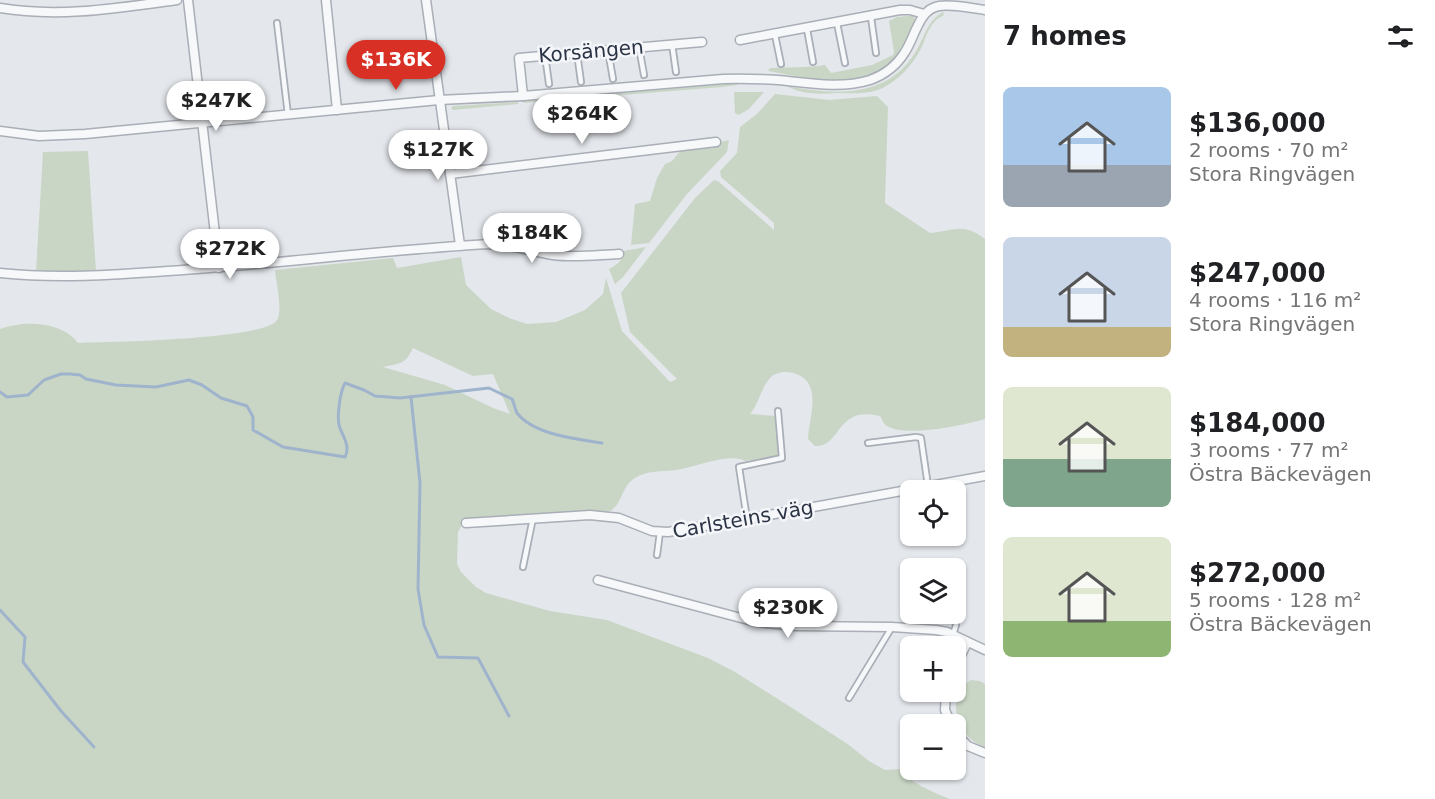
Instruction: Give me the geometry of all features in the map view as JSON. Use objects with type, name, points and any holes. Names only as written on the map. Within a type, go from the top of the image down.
[{"type":"street","points":[[0,8],[75,13],[177,0]]},
{"type":"street","points":[[188,0],[219,268]]},
{"type":"street","points":[[326,0],[337,110]]},
{"type":"street","points":[[426,0],[460,246]]},
{"type":"street","points":[[0,131],[65,135],[439,100],[523,96],[723,79],[749,78],[825,84],[861,83],[882,74],[897,62],[905,53],[924,14],[932,8],[940,6],[985,10]]},
{"type":"street","points":[[740,40],[900,10],[924,14]]},
{"type":"street","name":"Korsängen","points":[[523,96],[519,57],[702,42]]},
{"type":"street","points":[[450,174],[716,142]]},
{"type":"street","points":[[0,273],[46,277],[219,268],[501,244],[546,254],[578,256],[619,254]]},
{"type":"street","name":"Carlsteins väg","points":[[962,480],[985,476]]},
{"type":"street","name":"Carlsteins väg","points":[[466,524],[590,515],[619,518],[660,532],[900,491]]},
{"type":"street","points":[[598,580],[756,622],[796,626],[936,630],[953,634],[985,651]]},
{"type":"street","points":[[966,647],[968,643]]},
{"type":"street","points":[[966,744],[985,753]]},
{"type":"lane","points":[[871,16],[876,53]]},
{"type":"lane","points":[[277,23],[288,115]]},
{"type":"lane","points":[[837,23],[845,63]]},
{"type":"lane","points":[[807,28],[813,62]]},
{"type":"lane","points":[[775,34],[781,64]]},
{"type":"lane","points":[[672,44],[676,72]]},
{"type":"lane","points":[[639,47],[644,75]]},
{"type":"lane","points":[[608,50],[613,79]]},
{"type":"lane","points":[[577,53],[581,81]]},
{"type":"lane","points":[[545,55],[549,84]]},
{"type":"lane","points":[[747,519],[739,467],[782,458],[778,411]]},
{"type":"lane","points":[[868,443],[921,438],[927,480]]},
{"type":"lane","points":[[523,567],[532,518]]},
{"type":"lane","points":[[657,555],[660,532]]},
{"type":"lane","points":[[953,634],[956,624]]},
{"type":"lane","points":[[849,698],[892,627]]},
{"type":"green space","points":[[943,12],[944,15],[930,27],[914,60],[895,81],[879,90],[866,93],[824,94],[805,92],[787,86],[841,92],[874,86],[889,79],[903,68],[915,53],[929,25]]},
{"type":"green space","points":[[913,16],[916,20],[901,54],[884,69],[869,76],[836,81],[768,71],[770,68],[825,65],[831,73],[872,65],[893,55],[889,21],[897,17]]},
{"type":"green space","points":[[739,83],[722,87],[523,103],[525,101]]},
{"type":"green space","points":[[734,92],[764,92],[749,109],[739,115],[735,113]]},
{"type":"green space","points":[[775,94],[829,100],[877,96],[888,107],[885,203],[930,233],[964,229],[985,239],[985,419],[951,427],[909,431],[889,427],[880,416],[865,414],[847,421],[824,445],[815,446],[808,439],[812,411],[812,392],[809,384],[803,377],[793,373],[778,373],[768,381],[750,414],[776,416],[780,454],[771,459],[745,461],[721,459],[683,469],[640,475],[631,481],[610,511],[465,519],[458,532],[457,564],[461,572],[476,587],[486,593],[550,611],[607,620],[708,658],[789,706],[849,745],[869,761],[885,770],[900,769],[900,780],[912,780],[950,799],[0,799],[0,329],[20,324],[42,324],[62,330],[78,343],[184,339],[245,332],[266,327],[277,320],[279,303],[275,270],[393,258],[397,268],[461,257],[466,285],[491,309],[527,324],[556,322],[585,310],[603,294],[606,278],[622,331],[670,382],[677,379],[630,332],[621,293],[695,198],[714,180],[774,230],[774,223],[721,177],[720,171],[737,153],[740,127],[757,114]],"holes":[[[413,348],[473,376],[493,374],[510,414],[445,385],[383,367],[398,364],[410,354]]]},
{"type":"green space","points":[[518,102],[518,104],[453,110],[451,108],[453,106]]},
{"type":"green space","points":[[729,140],[727,152],[687,194],[649,243],[631,245],[635,204],[650,201],[657,178],[665,164],[672,161],[681,150],[720,144]]},
{"type":"green space","points":[[88,151],[96,271],[36,272],[43,152]]},
{"type":"green space","points":[[646,247],[615,284],[609,269],[621,260],[623,251]]},
{"type":"green space","points":[[971,680],[985,684],[985,747],[966,734],[966,714],[957,714],[956,702],[966,702],[966,683]]},
{"type":"waterway","points":[[0,392],[7,397],[28,395],[44,380],[61,374],[80,375],[86,379],[116,385],[156,387],[189,380],[202,385],[221,398],[247,406],[253,417],[253,430],[283,447],[345,457],[347,445],[339,425],[338,415],[345,383],[375,396],[400,398],[489,388],[512,399],[517,413],[534,426],[557,435],[602,443]]},
{"type":"waterway","points":[[411,397],[420,483],[418,589],[424,625],[438,657],[478,658],[509,716]]},
{"type":"waterway","points":[[0,610],[25,637],[23,662],[61,711],[94,747]]}]
